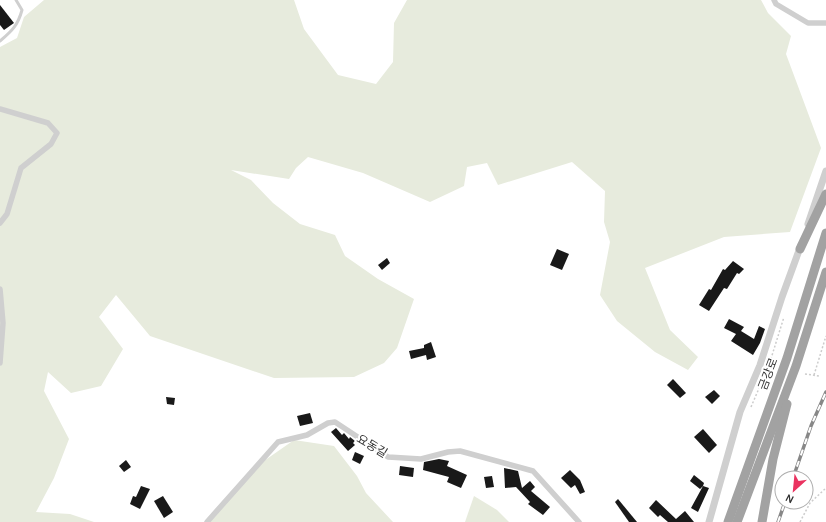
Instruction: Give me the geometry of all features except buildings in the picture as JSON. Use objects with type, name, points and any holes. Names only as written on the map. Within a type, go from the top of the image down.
[{"type":"highway","points":[[800,249],[826,194]]},
{"type":"highway","name":"금강로","points":[[728,522],[787,358],[826,233]]},
{"type":"highway","name":"금강로","points":[[736,522],[796,366],[826,272]]},
{"type":"highway","points":[[762,522],[773,458],[796,366]]},
{"type":"street","points":[[774,0],[776,4],[808,23],[826,23]]},
{"type":"street","points":[[0,109],[48,123],[57,133],[51,144],[21,168],[7,214],[0,223]]},
{"type":"street","points":[[709,522],[740,412],[760,365],[826,171]]},
{"type":"street","points":[[0,289],[3,323],[0,363]]},
{"type":"street","name":"요동길","points":[[207,522],[278,442],[307,435],[328,423],[335,422],[388,457],[421,459],[448,452],[460,452],[533,471],[579,522]]},
{"type":"lane","points":[[0,41],[14,29],[20,19],[22,10],[16,0]]},
{"type":"path","points":[[814,374],[826,336]]},
{"type":"path","points":[[769,365],[775,365]]},
{"type":"path","points":[[805,374],[814,374],[818,376]]},
{"type":"path","points":[[800,522],[810,503],[826,488]]},
{"type":"shaded area","points":[[44,0],[294,0],[304,29],[338,75],[376,84],[393,62],[394,23],[407,0],[761,0],[768,13],[791,36],[786,54],[821,148],[790,232],[724,237],[645,268],[670,330],[698,357],[688,370],[655,352],[617,321],[600,295],[610,242],[604,222],[605,191],[572,162],[498,185],[487,163],[467,167],[464,186],[430,202],[363,173],[308,157],[296,168],[289,179],[231,170],[251,180],[273,203],[300,224],[335,235],[345,256],[378,279],[414,299],[397,348],[384,363],[354,377],[274,378],[150,336],[116,295],[99,317],[123,349],[101,386],[71,393],[48,372],[44,391],[69,439],[54,478],[36,512],[70,514],[94,522],[0,522],[0,47],[17,38],[24,17]]},
{"type":"shaded area","points":[[294,440],[334,446],[357,476],[366,493],[393,522],[207,522],[261,463]]},
{"type":"shaded area","points":[[474,496],[497,510],[509,522],[465,522]]},
{"type":"railway","points":[[796,470],[811,426],[826,392]]},
{"type":"railway","points":[[778,522],[782,510]]}]
